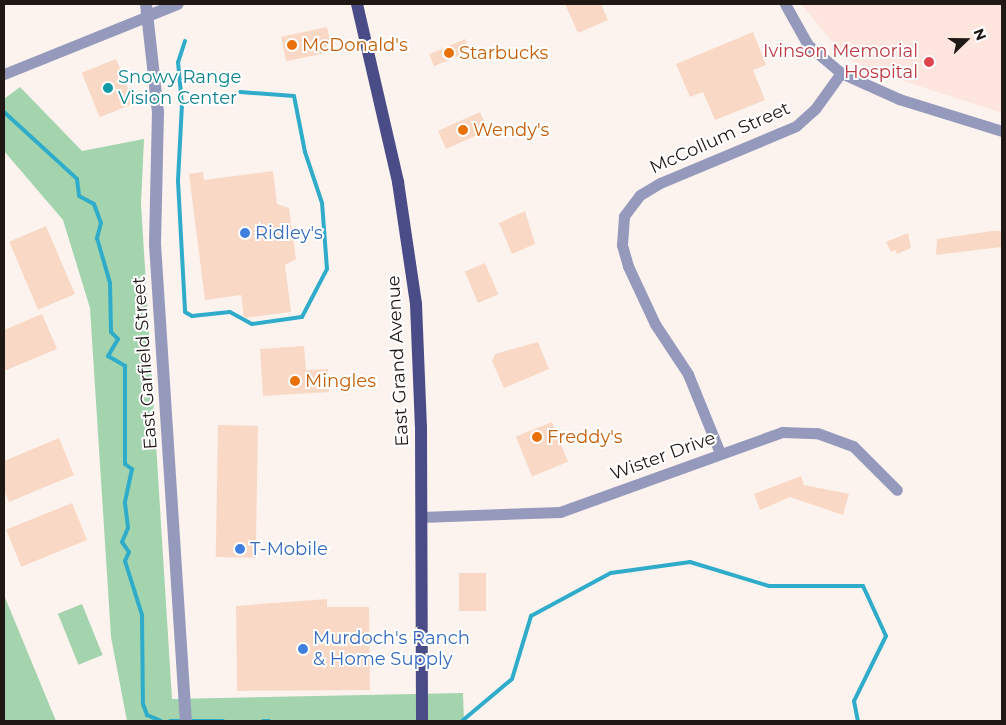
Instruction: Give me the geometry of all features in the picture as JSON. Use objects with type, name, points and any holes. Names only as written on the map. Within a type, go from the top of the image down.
[{"type":"main road","name":"East Grand Avenue","points":[[357,4],[391,144],[408,246],[419,370],[422,721]]},
{"type":"street","points":[[4,74],[147,10],[178,4]]},
{"type":"street","points":[[785,4],[808,45],[841,73],[899,99],[1002,131]]},
{"type":"street","name":"East Garfield Street","points":[[147,10],[158,112],[155,244],[186,721]]},
{"type":"street","name":"McCollum Street","points":[[720,453],[688,374],[655,324],[628,266],[622,246],[624,216],[640,195],[660,183],[796,126],[815,109],[841,73]]},
{"type":"street","name":"Wister Drive","points":[[421,517],[560,512],[782,432],[817,433],[867,456],[897,490]]},
{"type":"shaded area","name":"Ivinson Memorial Hospital","points":[[801,4],[1002,4],[1002,113],[870,70],[843,55]]},
{"type":"green space","points":[[20,87],[82,151],[144,139],[141,204],[172,699],[463,693],[464,721],[127,721],[111,637],[90,308],[63,220],[4,151],[4,99]]},
{"type":"green space","points":[[4,595],[56,721],[4,721]]},
{"type":"green space","points":[[82,604],[103,655],[78,665],[58,614]]},
{"type":"building","points":[[565,4],[601,4],[608,20],[578,33]]},
{"type":"building","points":[[327,27],[332,51],[286,61],[281,37]]},
{"type":"building","points":[[753,32],[766,65],[753,70],[765,100],[715,120],[703,92],[690,97],[676,64]]},
{"type":"building","name":"Starbucks","points":[[465,39],[470,51],[434,66],[429,54]]},
{"type":"building","name":"Snowy Range Vision Center","points":[[116,59],[134,104],[100,117],[82,73]]},
{"type":"building","name":"Wendy's","points":[[480,112],[488,130],[446,149],[438,131]]},
{"type":"building","name":"Ridley's","points":[[273,171],[277,204],[289,208],[296,259],[285,265],[291,312],[244,318],[241,295],[205,300],[189,174],[203,172],[204,180]]},
{"type":"building","points":[[525,211],[535,244],[512,254],[499,223]]},
{"type":"building","points":[[46,226],[75,294],[38,310],[9,242]]},
{"type":"building","points":[[1001,231],[1001,247],[936,255],[937,239]]},
{"type":"building","points":[[908,233],[911,248],[897,254],[895,250],[891,252],[886,242]]},
{"type":"building","points":[[485,263],[498,294],[478,303],[465,272]]},
{"type":"building","points":[[42,314],[57,349],[4,371],[4,330]]},
{"type":"building","points":[[538,342],[549,369],[504,388],[492,361],[495,354]]},
{"type":"building","name":"Mingles","points":[[304,346],[306,370],[328,369],[329,392],[263,396],[260,349]]},
{"type":"building","points":[[552,422],[568,462],[532,476],[516,437]]},
{"type":"building","points":[[218,425],[258,426],[256,558],[216,557]]},
{"type":"building","points":[[59,438],[74,475],[9,502],[4,490],[4,461]]},
{"type":"building","points":[[801,476],[804,485],[849,494],[843,515],[790,497],[760,510],[754,494]]},
{"type":"building","points":[[72,503],[87,540],[21,567],[6,530]]},
{"type":"building","points":[[459,573],[486,573],[486,611],[459,611]]},
{"type":"building","name":"Murdoch's Ranch & Home Supply","points":[[327,599],[327,607],[369,607],[370,690],[237,691],[236,606]]},
{"type":"waterway","points":[[185,41],[178,62],[182,104],[178,181],[185,312],[192,316],[230,312],[252,324],[302,317],[327,269],[322,203],[305,152],[294,96],[240,92]]},
{"type":"waterway","points":[[4,112],[77,179],[79,196],[94,204],[101,223],[97,238],[110,283],[111,332],[118,339],[108,356],[125,366],[125,464],[132,469],[125,503],[128,528],[122,542],[129,552],[125,561],[142,615],[143,704],[147,715],[161,721]]},
{"type":"waterway","points":[[462,721],[512,679],[531,616],[611,573],[690,562],[769,586],[863,586],[886,636],[854,701],[858,721]]},
{"type":"waterway","points":[[170,721],[223,721]]},
{"type":"waterway","points":[[263,721],[269,721]]},
{"type":"place","name":"McDonald's","points":[[292,45]]},
{"type":"place","name":"Starbucks","points":[[449,53]]},
{"type":"place","name":"Ivinson Memorial Hospital","points":[[929,62]]},
{"type":"place","name":"Snowy Range Vision Center","points":[[108,88]]},
{"type":"place","name":"Wendy's","points":[[463,130]]},
{"type":"place","name":"Ridley's","points":[[245,233]]},
{"type":"place","name":"Mingles","points":[[295,381]]},
{"type":"place","name":"Freddy's","points":[[537,437]]},
{"type":"place","name":"T-Mobile","points":[[240,549]]},
{"type":"place","name":"Murdoch's Ranch & Home Supply","points":[[303,649]]}]
